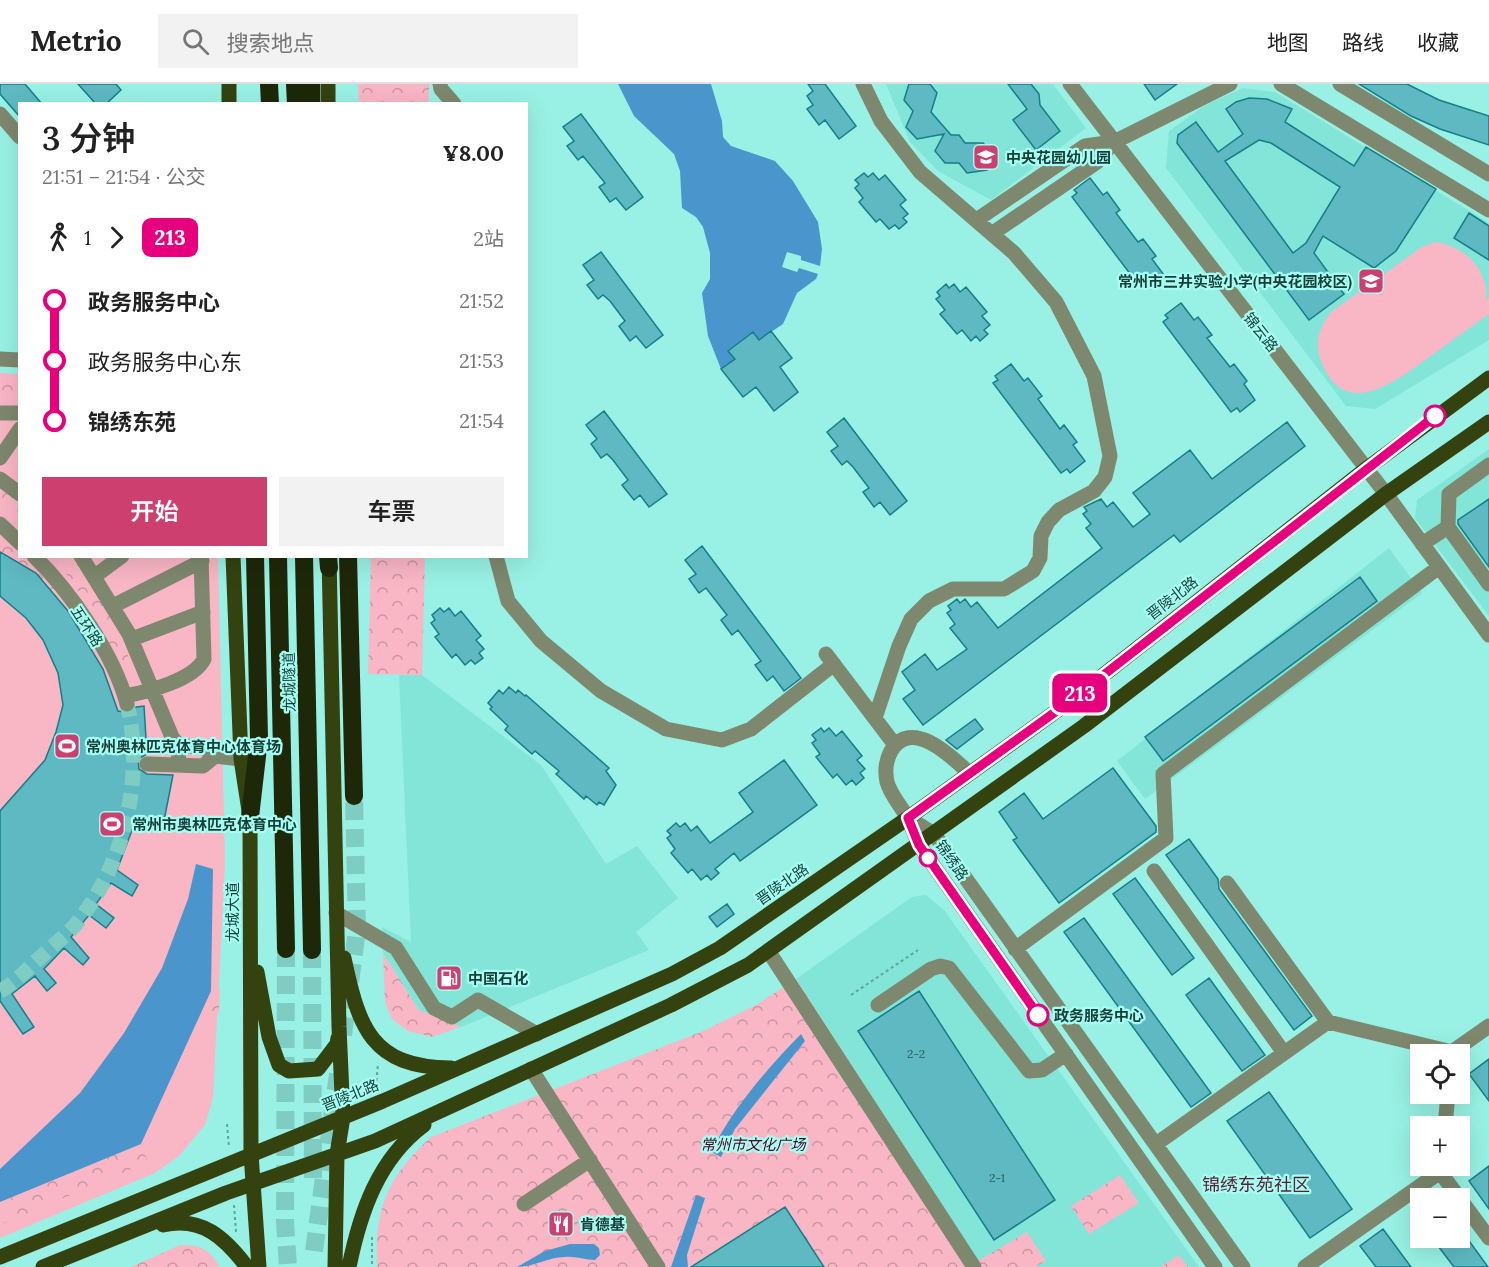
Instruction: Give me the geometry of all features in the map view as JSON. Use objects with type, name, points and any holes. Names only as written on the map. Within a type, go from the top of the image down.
[{"type":"highway","points":[[264,102],[267,84]]},
{"type":"highway","points":[[267,84],[270,102]]},
{"type":"highway","points":[[295,84],[296,102]]},
{"type":"highway","points":[[311,84],[311,102]]},
{"type":"highway","points":[[250,817],[259,739],[255,558]]},
{"type":"highway","name":"龙城隧道","points":[[278,558],[286,949]]},
{"type":"highway","name":"龙城隧道","points":[[304,558],[312,950]]},
{"type":"highway","points":[[348,558],[354,796]]},
{"type":"main road","points":[[229,84],[229,102]]},
{"type":"main road","points":[[328,84],[328,102]]},
{"type":"main road","name":"晋陵北路","points":[[0,1257],[343,1117],[537,1034],[672,974],[720,948],[908,818],[968,772],[1069,702],[1366,469],[1489,378]]},
{"type":"main road","points":[[43,1267],[253,1184],[375,1141],[671,1005],[770,952],[1084,726],[1386,494],[1489,422]]},
{"type":"main road","name":"龙城大道","points":[[233,558],[241,759],[250,817],[251,1154],[260,1267]]},
{"type":"main road","points":[[329,560],[343,1117],[337,1154],[335,1267]]},
{"type":"main road","points":[[337,917],[354,1004],[369,1034],[392,1057],[421,1068],[457,1068]]},
{"type":"main road","points":[[250,934],[269,1037],[279,1065],[289,1071],[318,1069],[337,1044],[339,1026]]},
{"type":"main road","points":[[349,1267],[364,1207],[381,1172],[409,1136],[455,1103]]},
{"type":"main road","points":[[123,1235],[179,1221],[209,1228],[231,1245],[247,1267]]},
{"type":"street","points":[[441,84],[441,89],[452,102]]},
{"type":"street","points":[[863,84],[881,121],[920,172],[978,219],[1056,302],[1094,376],[1110,456],[1105,477],[1094,491],[1059,510],[1048,522],[1041,536],[1041,558],[1033,571],[1004,589],[953,589],[929,601],[911,619],[874,718]]},
{"type":"street","name":"锦云路","points":[[1070,84],[1386,494],[1489,635]]},
{"type":"street","points":[[978,219],[1085,146],[1114,142],[1230,84]]},
{"type":"street","points":[[1281,84],[1489,210]]},
{"type":"street","points":[[1340,84],[1489,174]]},
{"type":"street","points":[[0,114],[18,135]]},
{"type":"street","points":[[993,234],[1097,162],[1114,142]]},
{"type":"street","points":[[0,359],[18,360]]},
{"type":"street","points":[[0,413],[18,413]]},
{"type":"street","points":[[0,458],[18,432]]},
{"type":"street","points":[[1489,465],[1449,494],[1448,527],[1489,584]]},
{"type":"street","points":[[0,479],[18,492]]},
{"type":"street","points":[[0,524],[18,541]]},
{"type":"street","points":[[1422,544],[1448,527]]},
{"type":"street","name":"五环路","points":[[36,558],[54,576],[100,644],[126,700],[152,691]]},
{"type":"street","points":[[82,558],[132,639],[152,691],[172,737],[178,745],[179,765]]},
{"type":"street","points":[[94,576],[119,558]]},
{"type":"street","points":[[497,558],[508,602],[541,641],[601,690],[666,729],[722,741],[751,729],[830,659],[895,745]]},
{"type":"street","points":[[113,606],[201,559],[204,659],[199,668],[152,691]]},
{"type":"street","points":[[1015,949],[1166,838],[1162,774],[1439,567]]},
{"type":"street","points":[[132,639],[203,612]]},
{"type":"street","points":[[908,818],[887,782],[886,759],[895,745],[905,738],[918,737],[936,745],[968,772]]},
{"type":"street","points":[[178,745],[204,748],[215,756],[241,759]]},
{"type":"street","points":[[147,764],[203,766],[215,756]]},
{"type":"street","name":"锦绣路","points":[[908,818],[934,834],[1242,1267]]},
{"type":"street","name":"锦绣路","points":[[908,818],[919,845],[1215,1267]]},
{"type":"street","points":[[1154,871],[1284,1053]]},
{"type":"street","points":[[1227,883],[1328,1022],[1416,1044]]},
{"type":"street","points":[[337,917],[396,948],[434,1008],[452,1017],[478,1000],[537,1034]]},
{"type":"street","points":[[770,952],[974,1267]]},
{"type":"street","points":[[878,1005],[931,969],[940,966],[949,968],[1029,1071],[1042,1070],[1065,1054]]},
{"type":"street","points":[[1156,1144],[1328,1022]]},
{"type":"street","points":[[1464,1044],[1489,1026]]},
{"type":"street","points":[[531,1069],[658,1267]]},
{"type":"street","points":[[524,1204],[590,1160]]},
{"type":"street","points":[[1305,1267],[1431,1176]]},
{"type":"street","points":[[1446,1176],[1489,1238]]},
{"type":"path","points":[[851,995],[918,950]]},
{"type":"shaded area","name":"中央花园幼儿园","points":[[886,84],[1053,84],[1086,128],[991,200],[938,171],[910,142]]},
{"type":"shaded area","name":"常州市三井实验小学(中央花园校区)","points":[[1243,88],[1275,92],[1489,223],[1489,340],[1375,409],[1346,406],[1166,168],[1169,131],[1204,106]]},
{"type":"shaded area","points":[[1489,449],[1489,616],[1415,518],[1417,500]]},
{"type":"shaded area","points":[[1389,548],[1422,593],[1145,799],[1117,761]]},
{"type":"shaded area","points":[[399,675],[422,675],[541,765],[606,864],[637,846],[678,898],[636,932],[649,950],[461,1027],[419,1010],[383,953],[382,927],[411,942]]},
{"type":"shaded area","points":[[926,895],[944,910],[1199,1267],[982,1267],[796,979],[912,897]]},
{"type":"green space","points":[[358,84],[429,84],[429,102],[359,102]]},
{"type":"green space","points":[[1435,242],[1456,248],[1479,269],[1486,288],[1486,299],[1489,298],[1489,314],[1389,383],[1374,390],[1359,393],[1345,390],[1332,381],[1319,356],[1319,336],[1327,318],[1331,312],[1422,247]]},
{"type":"green space","name":"常州市奥林匹克体育中心","points":[[0,373],[18,374],[18,558],[218,558],[225,862],[213,1098],[205,1125],[179,1156],[155,1173],[0,1238]]},
{"type":"green space","points":[[0,377],[18,378],[18,392],[0,391]]},
{"type":"green space","points":[[0,485],[18,500],[18,522],[0,505]]},
{"type":"green space","points":[[0,530],[18,547],[18,558],[29,558],[61,594],[61,600],[36,573],[0,552]]},
{"type":"green space","points":[[53,558],[76,558],[118,631],[129,660],[129,670],[124,671],[119,667],[90,609]]},
{"type":"green space","points":[[371,558],[425,558],[422,675],[368,674]]},
{"type":"green space","points":[[383,953],[419,1010],[461,1027],[432,1037],[408,1031],[392,1019],[385,1002]]},
{"type":"green space","name":"常州市文化广场","points":[[796,979],[978,1261],[1027,1232],[1046,1261],[1035,1267],[377,1267],[378,1228],[387,1195],[404,1166],[431,1137],[701,1032],[756,1005]]},
{"type":"green space","points":[[220,988],[219,1013],[206,1013]]},
{"type":"green space","points":[[141,1144],[148,1162],[0,1225],[0,1202]]},
{"type":"green space","points":[[1120,1175],[1139,1203],[1089,1234],[1071,1206]]},
{"type":"green space","points":[[180,1245],[203,1249],[212,1256],[219,1267],[131,1267]]},
{"type":"green space","points":[[1179,1255],[1188,1267],[1160,1267]]},
{"type":"water","points":[[618,84],[711,84],[722,121],[723,137],[731,146],[775,161],[793,181],[818,222],[822,249],[820,266],[801,260],[801,256],[787,252],[782,267],[797,272],[799,268],[818,274],[816,279],[797,293],[783,324],[759,340],[753,332],[729,350],[735,359],[721,369],[708,336],[702,293],[710,279],[710,253],[703,227],[696,217],[682,208],[680,171],[674,154],[634,116]]},
{"type":"water","points":[[196,864],[213,869],[211,991],[141,1144],[0,1202],[0,1169],[80,1093],[124,1033],[162,968],[188,899]]},
{"type":"water","points":[[801,1034],[805,1041],[735,1129],[721,1157],[711,1152],[720,1135],[752,1090]]},
{"type":"water","points":[[696,1195],[705,1198],[687,1255],[688,1267],[671,1267]]},
{"type":"water","points":[[570,1244],[594,1244],[599,1248],[600,1255],[595,1260],[559,1257],[517,1267],[545,1251]]},
{"type":"building","points":[[0,84],[25,84],[40,102],[18,102],[18,115],[0,94]]},
{"type":"building","points":[[78,84],[116,84],[121,90],[108,102],[94,102]]},
{"type":"building","points":[[808,84],[825,84],[856,126],[839,139],[825,120],[819,125],[807,109],[813,105],[807,96],[813,91]]},
{"type":"building","points":[[909,84],[930,84],[937,93],[931,112],[951,135],[959,135],[965,143],[983,143],[991,152],[987,170],[967,173],[959,163],[945,163],[935,151],[944,134],[917,139],[906,127],[913,111],[904,100]]},
{"type":"building","points":[[1008,84],[1031,84],[1039,94],[1040,105],[1060,131],[1036,150],[1013,120],[1027,109]]},
{"type":"building","points":[[1144,84],[1177,84],[1155,100]]},
{"type":"building","points":[[1359,84],[1407,84],[1439,100],[1489,116],[1489,145],[1440,129],[1411,116]]},
{"type":"building","points":[[1249,98],[1267,99],[1292,109],[1285,122],[1354,166],[1366,147],[1436,189],[1396,251],[1374,268],[1323,236],[1314,253],[1344,294],[1309,320],[1177,143],[1178,135],[1196,122],[1218,152],[1243,134],[1226,109],[1236,102]],"holes":[[[1259,140],[1271,143],[1340,187],[1306,243],[1293,253],[1225,161]]]},
{"type":"building","points":[[581,114],[643,197],[626,210],[616,198],[610,202],[599,187],[605,183],[583,156],[578,160],[567,146],[574,141],[563,127]]},
{"type":"building","points":[[864,173],[868,177],[873,173],[879,180],[885,175],[906,200],[900,205],[908,214],[903,218],[907,222],[899,229],[895,225],[889,229],[880,219],[876,222],[859,202],[863,198],[855,188],[859,184],[855,180]]},
{"type":"building","points":[[1090,178],[1103,195],[1107,192],[1120,210],[1116,213],[1138,242],[1143,239],[1156,256],[1152,259],[1164,275],[1148,286],[1146,283],[1140,287],[1072,197],[1077,193],[1074,190]]},
{"type":"building","points":[[1469,213],[1489,226],[1489,260],[1454,238]]},
{"type":"building","points":[[601,252],[663,335],[646,348],[636,336],[630,341],[619,326],[625,321],[610,301],[603,295],[598,299],[587,285],[594,280],[583,265]]},
{"type":"building","points":[[946,284],[949,288],[954,284],[960,292],[966,287],[987,312],[982,316],[990,325],[984,330],[988,334],[980,341],[976,336],[971,341],[962,330],[957,334],[940,314],[945,310],[936,299],[940,296],[937,292]]},
{"type":"building","points":[[1181,303],[1194,320],[1198,317],[1212,335],[1207,338],[1230,367],[1234,364],[1247,381],[1244,384],[1255,400],[1240,412],[1237,408],[1231,412],[1163,322],[1168,318],[1165,315]]},
{"type":"building","points":[[771,331],[792,358],[780,367],[798,392],[774,411],[756,387],[743,397],[721,369],[735,359],[728,351],[753,332],[759,340]]},
{"type":"building","points":[[1011,364],[1024,381],[1028,378],[1042,396],[1038,399],[1060,429],[1064,425],[1077,442],[1073,445],[1085,461],[1070,473],[1067,469],[1061,473],[993,383],[998,380],[995,376]]},
{"type":"building","points":[[604,411],[667,494],[649,507],[640,495],[634,500],[622,485],[628,480],[613,460],[607,454],[601,458],[591,444],[597,439],[586,425]]},
{"type":"building","points":[[844,418],[907,501],[890,515],[880,502],[874,507],[863,492],[869,488],[853,467],[847,461],[842,465],[831,451],[838,446],[827,432]]},
{"type":"building","points":[[1287,422],[1305,446],[1180,542],[1174,535],[923,725],[903,699],[915,690],[902,672],[925,654],[937,670],[967,649],[950,628],[955,624],[947,613],[951,610],[948,606],[957,599],[960,603],[965,599],[971,607],[977,602],[998,628],[1102,548],[1086,528],[1091,524],[1083,514],[1087,511],[1084,507],[1101,499],[1107,507],[1113,502],[1133,527],[1150,514],[1133,493],[1190,450],[1212,479]]},
{"type":"building","points":[[1489,499],[1489,567],[1458,524],[1458,520]]},
{"type":"building","points":[[702,546],[801,678],[784,691],[773,676],[767,681],[755,665],[761,661],[738,630],[732,635],[721,620],[727,615],[706,588],[699,593],[689,579],[696,574],[685,560]]},
{"type":"building","name":"常州奥林匹克体育中心体育场","points":[[0,552],[36,573],[68,611],[103,669],[118,711],[129,713],[136,707],[144,706],[147,754],[138,759],[139,769],[147,774],[173,775],[163,826],[137,817],[117,870],[138,885],[132,896],[111,883],[96,904],[114,918],[106,928],[89,915],[71,937],[89,958],[83,965],[64,948],[44,969],[56,983],[47,991],[35,976],[12,994],[34,1027],[23,1034],[0,1001],[0,811],[45,760],[63,705],[58,673],[43,640],[26,618],[0,596]]},
{"type":"building","points":[[1360,577],[1377,601],[1163,761],[1145,737]]},
{"type":"building","points":[[440,608],[444,612],[449,608],[455,616],[461,611],[481,636],[476,640],[484,649],[479,653],[483,658],[475,664],[471,660],[465,665],[456,654],[452,658],[435,637],[439,634],[431,623],[435,620],[432,615]]},
{"type":"building","points":[[509,687],[516,693],[518,690],[526,695],[609,768],[606,771],[616,785],[604,805],[599,802],[597,805],[586,796],[584,799],[556,774],[559,771],[535,751],[532,754],[505,730],[508,726],[490,709],[492,707],[488,703],[499,690],[503,694]]},
{"type":"building","points":[[975,719],[983,729],[957,749],[946,740]]},
{"type":"building","points":[[821,728],[824,732],[829,728],[836,736],[842,731],[862,756],[857,760],[865,769],[860,773],[864,778],[856,785],[852,780],[846,785],[837,774],[833,778],[816,757],[820,754],[812,743],[816,740],[812,735]]},
{"type":"building","points":[[784,760],[817,805],[740,861],[734,853],[715,869],[719,873],[711,880],[707,875],[701,880],[692,869],[688,873],[671,853],[675,849],[667,838],[671,835],[667,831],[676,823],[680,827],[685,823],[691,831],[697,826],[710,843],[753,812],[739,793]]},
{"type":"building","points":[[1113,768],[1156,826],[1156,832],[1059,903],[1013,840],[1017,838],[999,812],[1024,793],[1043,819]]},
{"type":"building","points":[[1189,839],[1218,879],[1219,889],[1312,1016],[1294,1030],[1166,855]]},
{"type":"building","points":[[1135,878],[1194,958],[1172,975],[1113,894]]},
{"type":"building","points":[[727,904],[734,914],[717,927],[709,917]]},
{"type":"building","points":[[1084,918],[1211,1093],[1191,1107],[1064,932]]},
{"type":"building","points":[[1209,978],[1265,1055],[1242,1071],[1186,995]]},
{"type":"building","points":[[919,991],[1055,1200],[994,1240],[858,1031]]},
{"type":"building","points":[[1489,1059],[1489,1101],[1470,1075]]},
{"type":"building","points":[[1269,1092],[1352,1209],[1310,1238],[1227,1121]]},
{"type":"building","points":[[1489,1166],[1489,1209],[1469,1181]]},
{"type":"building","points":[[785,1207],[824,1267],[691,1267]]},
{"type":"building","points":[[1383,1229],[1411,1267],[1376,1267],[1360,1246]]},
{"type":"building","points":[[1470,1242],[1488,1267],[1454,1267],[1440,1248],[1470,1248]]},
{"type":"tunnel","points":[[0,991],[17,979],[76,924],[93,901],[107,875],[126,820],[131,790],[132,732],[127,704]]},
{"type":"tunnel","points":[[343,1035],[357,930],[354,796]]},
{"type":"tunnel","points":[[286,949],[285,1222],[288,1267]]},
{"type":"tunnel","points":[[312,950],[313,1178]]},
{"type":"tunnel","points":[[314,1251],[338,1074]]},
{"type":"bus line","name":"213","points":[[1038,1015],[919,845],[908,818],[968,772],[1069,702],[1435,416]]},
{"type":"place","name":"中央花园幼儿园","points":[[986,157]]},
{"type":"place","name":"常州市三井实验小学(中央花园校区)","points":[[1371,281]]},
{"type":"place","name":"常州奥林匹克体育中心体育场","points":[[67,746]]},
{"type":"place","name":"常州市奥林匹克体育中心","points":[[112,824]]},
{"type":"place","name":"中国石化","points":[[449,978]]},
{"type":"place","name":"政务服务中心","points":[[1038,1015]]},
{"type":"place","name":"肯德基","points":[[561,1224]]},
{"type":"district","name":"锦绣东苑社区","points":[[1256,1184]]}]
